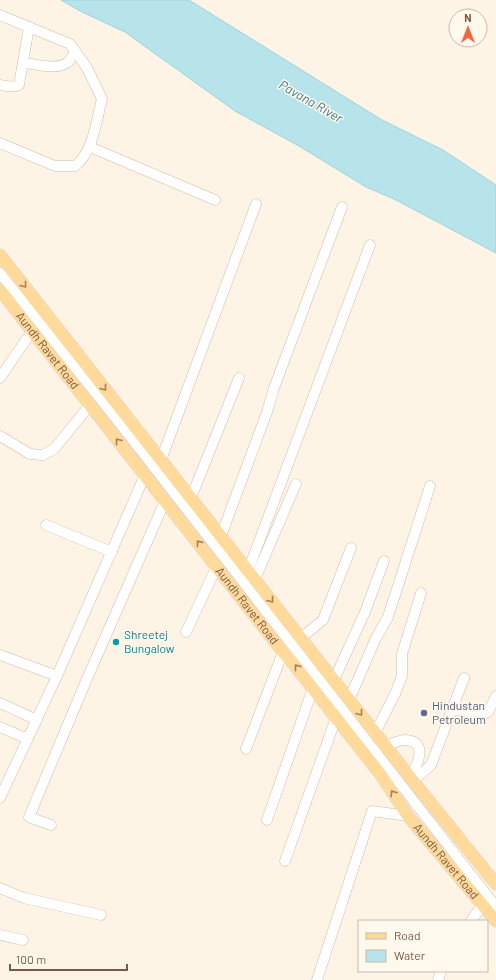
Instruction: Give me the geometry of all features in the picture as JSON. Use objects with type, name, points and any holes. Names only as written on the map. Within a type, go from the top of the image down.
[{"type":"main road","name":"Aundh Ravet Road","points":[[0,255],[385,746],[495,879]]},
{"type":"main road","name":"Aundh Ravet Road","points":[[0,290],[381,775],[408,816],[496,921]]},
{"type":"street","points":[[0,143],[55,166],[75,166],[80,163],[90,147],[102,99],[87,68],[70,44],[1,18]]},
{"type":"street","points":[[0,85],[16,87],[19,85],[29,28]]},
{"type":"street","points":[[24,63],[53,66],[61,65],[68,62],[75,51]]},
{"type":"street","points":[[90,147],[214,200]]},
{"type":"street","points":[[162,460],[256,204]]},
{"type":"street","points":[[221,536],[267,412],[274,388],[342,207]]},
{"type":"street","points":[[251,575],[370,245]]},
{"type":"street","points":[[0,272],[496,907]]},
{"type":"street","points":[[0,378],[32,331]]},
{"type":"street","points":[[191,498],[239,378]]},
{"type":"street","points":[[0,436],[30,454],[43,456],[54,449],[90,405]]},
{"type":"street","points":[[0,798],[57,676],[145,475]]},
{"type":"street","points":[[251,575],[296,484]]},
{"type":"street","points":[[349,700],[376,638],[388,617],[430,486]]},
{"type":"street","points":[[51,825],[29,818],[86,681],[165,501]]},
{"type":"street","points":[[46,525],[112,552]]},
{"type":"street","points":[[300,638],[323,620],[351,548]]},
{"type":"street","points":[[334,680],[365,612],[384,561]]},
{"type":"street","points":[[186,632],[217,566]]},
{"type":"street","points":[[375,733],[395,694],[402,676],[402,654],[421,593]]},
{"type":"street","points":[[246,749],[283,652]]},
{"type":"street","points":[[0,655],[57,676]]},
{"type":"street","points":[[412,779],[431,765],[464,678]]},
{"type":"street","points":[[267,820],[313,688]]},
{"type":"street","points":[[452,709],[481,715],[488,712],[496,696]]},
{"type":"street","points":[[0,703],[37,720]]},
{"type":"street","points":[[285,860],[336,718]]},
{"type":"street","points":[[0,727],[28,739]]},
{"type":"street","points":[[385,746],[401,740],[414,742],[418,745],[420,753],[419,760],[412,779]]},
{"type":"street","points":[[317,980],[372,811],[408,816]]},
{"type":"street","points":[[0,888],[24,898],[100,915]]},
{"type":"street","points":[[472,920],[483,904]]},
{"type":"street","points":[[0,935],[22,940]]},
{"type":"water","name":"Pavana River","points":[[61,0],[189,0],[382,120],[443,150],[496,185],[496,253],[394,199],[366,187],[299,146],[235,111],[125,32],[82,12]]},
{"type":"place","name":"Shreetej Bungalow","points":[[116,642]]},
{"type":"place","name":"Hindustan Petroleum","points":[[424,713]]}]
